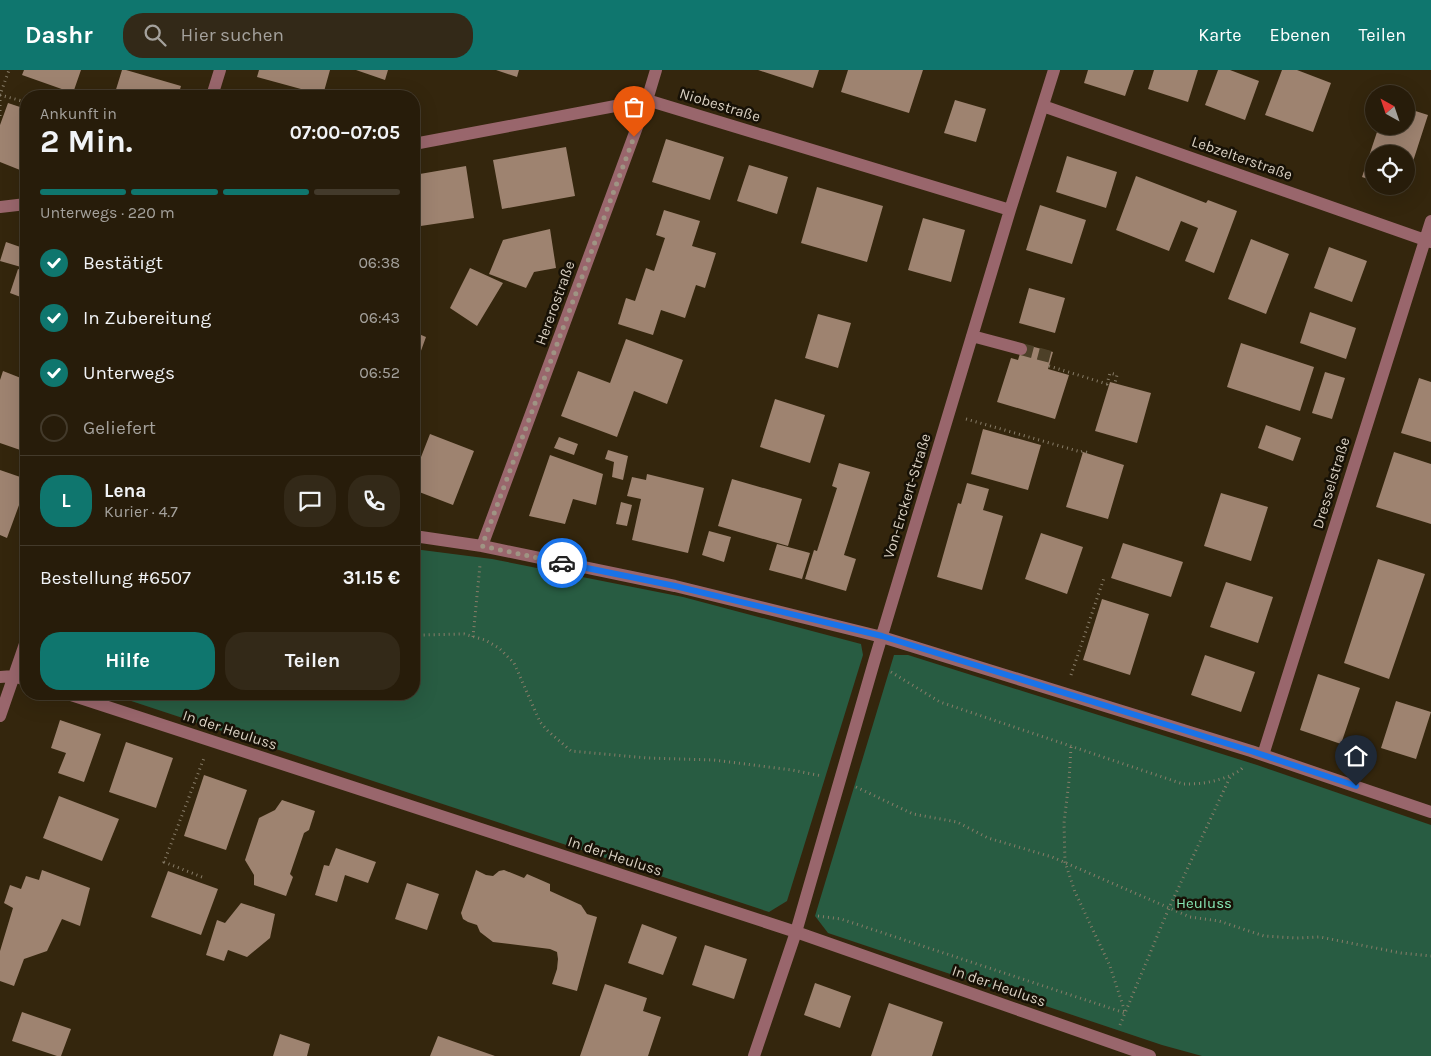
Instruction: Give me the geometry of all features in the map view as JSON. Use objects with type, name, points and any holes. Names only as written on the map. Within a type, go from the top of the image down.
[{"type":"street","points":[[214,90],[220,70]]},
{"type":"street","name":"Hererostraße","points":[[482,546],[648,100],[656,70]]},
{"type":"street","name":"Von-Erckert-Straße","points":[[754,1056],[802,913],[874,662],[1054,70]]},
{"type":"street","name":"Niobestraße","points":[[420,143],[648,100],[1010,210]]},
{"type":"street","name":"Lebzelterstraße","points":[[1043,106],[1428,241]]},
{"type":"street","points":[[0,207],[20,205]]},
{"type":"street","name":"Dresselstraße","points":[[1257,753],[1428,241],[1431,221]]},
{"type":"street","points":[[972,336],[1021,349]]},
{"type":"street","points":[[420,537],[482,546],[675,586],[882,636],[1257,753],[1431,812]]},
{"type":"street","points":[[0,677],[20,678],[0,716]]},
{"type":"street","name":"In der Heuluss","points":[[87,700],[796,932],[1150,1056]]},
{"type":"path","points":[[0,116],[0,96],[9,70]]},
{"type":"path","points":[[0,96],[20,101]]},
{"type":"path","points":[[1048,366],[1107,384],[1110,373],[1117,375],[1115,383]]},
{"type":"path","points":[[949,414],[1083,451],[1088,454]]},
{"type":"path","points":[[1014,437],[1015,433]]},
{"type":"path","points":[[473,637],[482,546]]},
{"type":"path","points":[[1065,692],[1104,578]]},
{"type":"path","points":[[420,635],[464,634],[486,640],[499,648],[514,663],[540,722],[571,751],[647,758],[714,760],[792,770],[840,779],[913,814],[957,822],[988,838],[1066,862],[1190,917],[1219,921],[1264,936],[1320,937],[1401,953],[1431,956]]},
{"type":"path","points":[[874,662],[940,702],[1183,784],[1204,783],[1232,775],[1242,770],[1257,753]]},
{"type":"path","points":[[202,877],[164,862],[210,740]]},
{"type":"path","points":[[1071,747],[1070,781],[1064,823],[1066,862],[1076,892],[1110,966],[1125,1013]]},
{"type":"path","points":[[1113,1043],[1169,908],[1232,775]]},
{"type":"path","points":[[802,913],[841,919],[1125,1013]]},
{"type":"green space","points":[[420,550],[492,559],[683,597],[861,644],[863,655],[787,901],[769,912],[128,700],[420,700]]},
{"type":"green space","name":"Heuluss","points":[[894,655],[908,655],[1257,765],[1431,825],[1431,1056],[1202,1056],[1162,1045],[828,933],[815,916]]},
{"type":"building","points":[[24,70],[81,70],[74,90],[64,90],[22,75]]},
{"type":"building","points":[[122,70],[181,86],[180,90],[116,90]]},
{"type":"building","points":[[259,70],[330,70],[324,90],[305,90],[257,77]]},
{"type":"building","points":[[356,70],[388,70],[385,80]]},
{"type":"building","points":[[496,70],[519,70],[517,77]]},
{"type":"building","points":[[758,70],[819,70],[813,88]]},
{"type":"building","points":[[848,70],[923,70],[909,113],[841,92]]},
{"type":"building","points":[[1088,70],[1134,70],[1125,96],[1084,83]]},
{"type":"building","points":[[1154,70],[1198,70],[1188,102],[1148,89]]},
{"type":"building","points":[[1218,70],[1230,70],[1259,81],[1245,120],[1205,105]]},
{"type":"building","points":[[1282,70],[1297,70],[1331,83],[1313,132],[1265,115]]},
{"type":"building","points":[[955,100],[986,109],[976,142],[944,133]]},
{"type":"building","points":[[8,103],[20,107],[20,170],[0,162],[0,125]]},
{"type":"building","points":[[1415,111],[1428,115],[1415,155],[1415,145],[1373,145],[1376,135],[1415,135]]},
{"type":"building","points":[[666,139],[724,157],[710,200],[652,182]]},
{"type":"building","points":[[566,147],[575,196],[502,209],[493,160]]},
{"type":"building","points":[[1067,156],[1117,172],[1106,208],[1056,192]]},
{"type":"building","points":[[749,165],[788,177],[777,214],[737,201]]},
{"type":"building","points":[[466,166],[474,218],[420,226],[420,174]]},
{"type":"building","points":[[1136,176],[1206,203],[1208,200],[1237,211],[1214,273],[1185,261],[1198,228],[1181,221],[1169,251],[1116,230]]},
{"type":"building","points":[[817,187],[883,206],[867,262],[801,243]]},
{"type":"building","points":[[1040,205],[1086,220],[1072,264],[1026,250]]},
{"type":"building","points":[[664,210],[700,221],[692,246],[716,253],[705,288],[696,285],[685,318],[661,310],[653,335],[618,324],[626,298],[635,301],[646,268],[654,271],[665,238],[656,235]]},
{"type":"building","points":[[923,218],[965,230],[951,282],[908,270]]},
{"type":"building","points":[[550,229],[556,268],[534,272],[526,288],[489,274],[503,240]]},
{"type":"building","points":[[1251,239],[1289,254],[1266,314],[1228,299]]},
{"type":"building","points":[[6,242],[20,247],[20,267],[0,261]]},
{"type":"building","points":[[1329,247],[1367,261],[1352,302],[1314,288]]},
{"type":"building","points":[[470,268],[503,283],[477,326],[450,308]]},
{"type":"building","points":[[18,269],[20,270],[20,297],[10,293]]},
{"type":"building","points":[[1029,288],[1065,298],[1055,333],[1019,323]]},
{"type":"building","points":[[1310,312],[1356,328],[1346,359],[1300,343]]},
{"type":"building","points":[[818,314],[851,323],[838,368],[805,358]]},
{"type":"building","points":[[420,334],[426,337],[420,354]]},
{"type":"building","points":[[626,339],[683,360],[667,404],[634,391],[617,437],[561,416],[578,371],[610,383]]},
{"type":"building","points":[[1241,343],[1314,367],[1300,411],[1227,387]]},
{"type":"building","points":[[1023,344],[1053,352],[1048,369],[1069,375],[1055,419],[997,402],[1011,358],[1018,360]]},
{"type":"building","points":[[3,371],[20,378],[20,450],[0,443],[0,380]]},
{"type":"building","points":[[1325,372],[1345,378],[1332,419],[1312,413]]},
{"type":"building","points":[[1419,378],[1431,382],[1431,442],[1401,433]]},
{"type":"building","points":[[1110,382],[1151,393],[1137,443],[1095,431]]},
{"type":"building","points":[[775,399],[825,415],[810,463],[760,447]]},
{"type":"building","points":[[1266,425],[1301,438],[1293,461],[1258,448]]},
{"type":"building","points":[[983,429],[1041,445],[1028,490],[971,474]]},
{"type":"building","points":[[430,434],[474,451],[453,505],[420,492],[420,460]]},
{"type":"building","points":[[559,437],[578,444],[574,455],[554,448]]},
{"type":"building","points":[[608,450],[628,456],[623,480],[612,477],[614,462],[605,459]]},
{"type":"building","points":[[1083,452],[1124,465],[1108,519],[1066,507]]},
{"type":"building","points":[[1394,452],[1431,464],[1431,524],[1376,507]]},
{"type":"building","points":[[550,455],[603,474],[596,505],[573,499],[565,524],[529,516]]},
{"type":"building","points":[[839,463],[870,472],[844,555],[856,559],[846,591],[805,579],[814,550],[817,551],[837,488],[832,486]]},
{"type":"building","points":[[0,470],[20,477],[20,502],[7,538],[0,535]]},
{"type":"building","points":[[647,474],[704,488],[688,553],[632,540],[641,499],[627,496],[632,477],[646,480]]},
{"type":"building","points":[[732,479],[802,499],[788,546],[718,526]]},
{"type":"building","points":[[967,483],[989,489],[983,510],[1003,516],[982,590],[937,577],[958,503],[961,504]]},
{"type":"building","points":[[1221,493],[1268,507],[1251,561],[1204,546]]},
{"type":"building","points":[[621,502],[632,505],[627,526],[616,524]]},
{"type":"building","points":[[709,531],[731,537],[724,562],[702,555]]},
{"type":"building","points":[[1041,533],[1083,547],[1067,594],[1025,579]]},
{"type":"building","points":[[1123,543],[1183,562],[1171,597],[1111,578]]},
{"type":"building","points":[[777,544],[810,553],[802,579],[769,570]]},
{"type":"building","points":[[1378,559],[1425,574],[1389,679],[1344,663]]},
{"type":"building","points":[[1226,582],[1273,597],[1258,643],[1210,627]]},
{"type":"building","points":[[1102,599],[1149,614],[1130,675],[1083,660]]},
{"type":"building","points":[[1205,655],[1255,672],[1241,712],[1191,695]]},
{"type":"building","points":[[1318,674],[1360,688],[1341,744],[1300,730]]},
{"type":"building","points":[[1396,701],[1431,712],[1416,759],[1381,748]]},
{"type":"building","points":[[60,720],[101,734],[84,782],[58,773],[66,753],[51,748]]},
{"type":"building","points":[[126,742],[173,758],[156,808],[109,792]]},
{"type":"building","points":[[204,775],[247,790],[226,850],[184,836]]},
{"type":"building","points":[[59,796],[119,819],[102,861],[43,838]]},
{"type":"building","points":[[282,800],[315,811],[309,830],[304,833],[290,874],[293,877],[286,896],[254,885],[254,875],[245,860],[259,818],[275,810]]},
{"type":"building","points":[[336,848],[376,862],[368,883],[345,875],[337,902],[315,895],[324,865],[329,866]]},
{"type":"building","points":[[42,870],[90,888],[80,926],[62,919],[47,951],[24,959],[14,986],[0,981],[0,951],[13,908],[4,903],[10,885],[21,889],[26,876],[39,880]]},
{"type":"building","points":[[476,870],[493,876],[499,871],[504,870],[524,878],[527,874],[550,884],[550,891],[581,905],[587,914],[597,917],[577,991],[552,984],[557,969],[557,952],[550,949],[493,942],[480,932],[477,925],[463,919],[461,913]]},
{"type":"building","points":[[168,871],[218,889],[201,935],[151,917]]},
{"type":"building","points":[[407,883],[439,894],[427,930],[395,919]]},
{"type":"building","points":[[241,903],[275,914],[270,938],[247,957],[228,950],[224,961],[206,955],[217,920],[225,923]]},
{"type":"building","points":[[642,924],[677,937],[663,975],[628,963]]},
{"type":"building","points":[[705,945],[747,959],[734,999],[692,985]]},
{"type":"building","points":[[815,983],[851,996],[840,1028],[804,1015]]},
{"type":"building","points":[[605,984],[647,998],[643,1011],[661,1017],[648,1056],[580,1056]]},
{"type":"building","points":[[889,1003],[943,1022],[932,1056],[871,1056]]},
{"type":"building","points":[[22,1012],[71,1029],[61,1056],[12,1041]]},
{"type":"building","points":[[280,1034],[310,1044],[307,1056],[273,1056]]},
{"type":"building","points":[[438,1036],[495,1056],[430,1056]]},
{"type":"tunnel","points":[[1021,349],[1051,357]]},
{"type":"way so far","points":[[562,563],[482,546],[634,137]]},
{"type":"route","points":[[562,563],[675,586],[882,636],[1065,692],[1356,786]]}]
